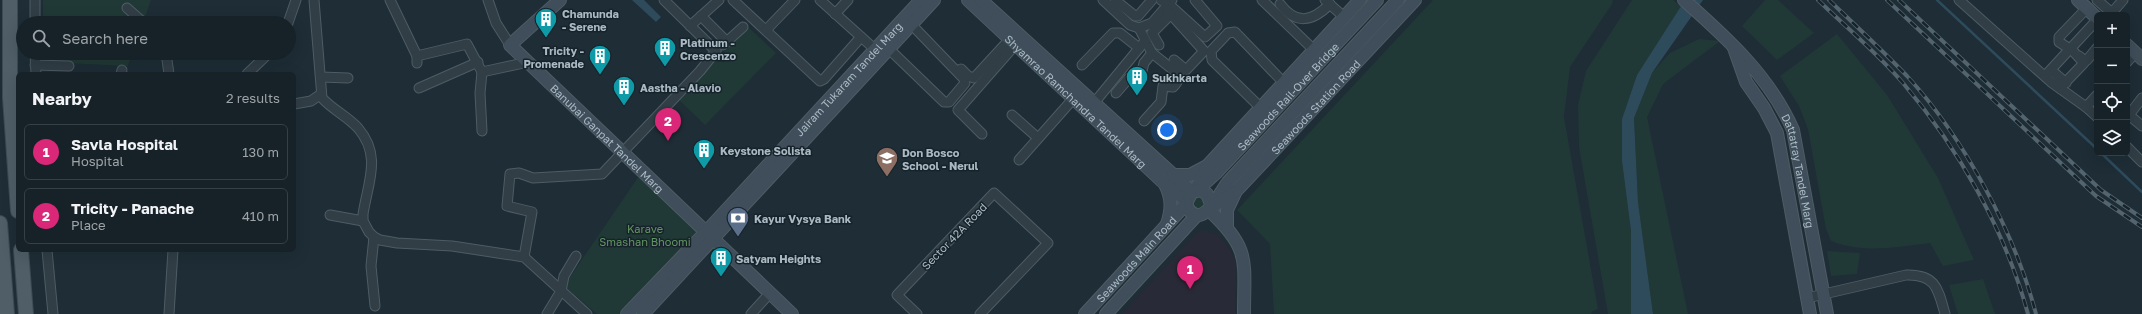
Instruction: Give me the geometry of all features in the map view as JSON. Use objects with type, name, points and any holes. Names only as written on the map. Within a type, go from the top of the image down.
[{"type":"main road","points":[[10,0],[10,98],[16,182]]},
{"type":"main road","points":[[510,45],[560,0]]},
{"type":"main road","name":"Jairam Tukaram Tandel Marg","points":[[882,51],[921,0]]},
{"type":"main road","name":"Jairam Tukaram Tandel Marg","points":[[643,314],[710,236],[882,51],[934,0]]},
{"type":"main road","name":"Shyamrao Ramchandra Tandel Marg","points":[[968,0],[1012,43],[1164,183],[1191,196]]},
{"type":"main road","name":"Shyamrao Ramchandra Tandel Marg","points":[[981,0],[1173,175],[1191,196]]},
{"type":"main road","points":[[1173,175],[1190,175],[1200,171],[1208,164],[1360,0]]},
{"type":"main road","name":"Seawoods Rail-Over Bridge","points":[[1191,196],[1217,172],[1377,0]]},
{"type":"main road","name":"Seawoods Rail-Over Bridge","points":[[1210,207],[1228,182],[1398,0]]},
{"type":"main road","name":"Seawoods Station Road","points":[[1210,207],[1237,190],[1415,0]]},
{"type":"main road","name":"Dattatray Tandel Marg","points":[[1684,0],[1733,45],[1779,100],[1793,130],[1827,314]]},
{"type":"main road","points":[[2082,4],[2094,16]]},
{"type":"main road","name":"Banubai Ganpat Tandel Marg","points":[[510,45],[792,314]]},
{"type":"main road","name":"Dattatray Tandel Marg","points":[[1733,45],[1746,82],[1764,108],[1777,133],[1810,314]]},
{"type":"main road","points":[[1208,164],[1191,196],[1190,211],[1197,215],[1204,214],[1210,207]]},
{"type":"main road","points":[[1164,183],[1171,200],[1171,212],[1167,225]]},
{"type":"main road","points":[[1227,227],[1227,210],[1237,190]]},
{"type":"main road","points":[[1191,196],[1207,194],[1210,207],[1234,236],[1243,254],[1244,314]]},
{"type":"main road","name":"Seawoods Main Road","points":[[1085,314],[1167,225],[1191,196]]},
{"type":"main road","name":"Seawoods Main Road","points":[[1106,314],[1197,215]]},
{"type":"main road","points":[[0,223],[7,314]]},
{"type":"main road","name":"Jairam Tukaram Tandel Marg","points":[[627,314],[710,236]]},
{"type":"main road","points":[[21,252],[26,314]]},
{"type":"street","points":[[35,0],[35,16]]},
{"type":"street","points":[[290,16],[296,0]]},
{"type":"street","points":[[314,0],[321,77],[321,94],[331,108],[358,128],[370,149],[372,172],[365,197],[363,221],[374,237],[371,266],[375,306]]},
{"type":"street","points":[[390,0],[417,60],[467,44],[482,72],[480,92],[482,131]]},
{"type":"street","name":"Banubai Ganpat Tandel Marg","points":[[488,0],[496,23],[510,45]]},
{"type":"street","points":[[664,0],[716,51]]},
{"type":"street","points":[[690,26],[719,0]]},
{"type":"street","points":[[733,0],[820,81],[824,79],[861,37]]},
{"type":"street","points":[[766,30],[795,0]]},
{"type":"street","points":[[820,0],[861,37],[882,51],[944,102],[949,102],[966,84],[964,79],[912,23]]},
{"type":"street","points":[[835,14],[848,0]]},
{"type":"street","points":[[1104,0],[1130,25],[1140,28],[1152,23],[1168,4]]},
{"type":"street","points":[[1115,0],[1134,16],[1138,16],[1152,0]]},
{"type":"street","points":[[1168,4],[1205,37],[1217,26],[1195,0]]},
{"type":"street","points":[[1262,0],[1279,5],[1295,17],[1307,18],[1318,15],[1327,2],[1344,17]]},
{"type":"street","points":[[1959,0],[2063,86],[2094,114]]},
{"type":"street","points":[[2097,0],[2109,12]]},
{"type":"street","points":[[2113,12],[2123,0]]},
{"type":"street","points":[[1159,45],[1152,33],[1168,4]]},
{"type":"street","points":[[1168,4],[1204,51],[1186,70],[1174,60]]},
{"type":"street","points":[[2082,4],[2059,37],[2059,42],[2070,49],[2094,22]]},
{"type":"street","points":[[1279,5],[1314,50]]},
{"type":"street","points":[[127,8],[136,16]]},
{"type":"street","points":[[701,16],[727,42]]},
{"type":"street","points":[[912,23],[971,78],[1012,43]]},
{"type":"street","points":[[524,257],[532,212],[507,206],[510,174],[519,173],[533,178],[598,175],[604,172],[700,71],[716,51],[744,27]]},
{"type":"street","points":[[1094,103],[1142,44],[1140,28]]},
{"type":"street","points":[[2094,28],[2075,50],[2085,61],[2094,51]]},
{"type":"street","points":[[1261,108],[1212,60],[1211,51],[1228,33],[1235,32],[1284,83]]},
{"type":"street","points":[[1082,66],[1113,33],[1120,33],[1142,44],[1177,72],[1178,82],[1173,87],[1162,86],[1161,102],[1144,121]]},
{"type":"street","points":[[982,134],[958,110],[1012,43]]},
{"type":"street","points":[[2051,76],[2068,51],[2072,50],[2084,63],[2063,86]]},
{"type":"street","points":[[1116,94],[1129,78],[1141,75],[1144,63],[1152,53]]},
{"type":"street","points":[[167,60],[169,72]]},
{"type":"street","points":[[249,72],[262,60]]},
{"type":"street","points":[[419,88],[478,62]]},
{"type":"street","points":[[482,72],[528,62]]},
{"type":"street","points":[[35,70],[69,66]]},
{"type":"street","points":[[321,77],[348,78]]},
{"type":"street","points":[[296,104],[311,101],[321,94]]},
{"type":"street","points":[[2086,107],[2094,98]]},
{"type":"street","points":[[2142,98],[2129,115],[2142,126]]},
{"type":"street","points":[[1019,160],[1073,99]]},
{"type":"street","points":[[1012,114],[1038,138]]},
{"type":"street","points":[[2130,150],[2142,162]]},
{"type":"street","name":"Sector 42A Road","points":[[916,314],[897,295],[994,193],[1048,243],[980,314]]},
{"type":"street","points":[[330,216],[363,221]]},
{"type":"street","points":[[374,237],[397,243],[452,246],[524,257],[532,262],[587,314]]},
{"type":"street","points":[[47,252],[52,314]]},
{"type":"street","points":[[169,314],[173,252]]},
{"type":"street","points":[[547,314],[561,291],[564,276],[576,256]]},
{"type":"street","points":[[1807,298],[1906,275],[1920,274],[1934,283],[1939,292],[1946,314]]},
{"type":"street","points":[[751,314],[770,293]]},
{"type":"shaded area","points":[[632,0],[644,0],[661,17],[656,22]]},
{"type":"shaded area","points":[[1685,0],[1703,0],[1652,73],[1634,118],[1638,202],[1653,314],[1631,314],[1631,231],[1622,161],[1622,119],[1637,75]]},
{"type":"shaded area","points":[[1200,231],[1206,231],[1217,235],[1232,253],[1236,264],[1235,314],[1122,314],[1194,236]]},
{"type":"green space","points":[[43,0],[151,0],[145,16],[43,16]]},
{"type":"green space","points":[[1433,0],[1613,0],[1612,4],[1570,67],[1564,117],[1598,309],[1591,312],[1592,314],[1274,314],[1270,244],[1237,210]]},
{"type":"green space","points":[[1632,0],[1673,0],[1681,7],[1637,75],[1622,119],[1622,161],[1631,231],[1631,314],[1608,314],[1579,147],[1578,105],[1586,71]]},
{"type":"green space","points":[[1765,0],[1778,0],[1814,33],[1777,60],[1742,26]]},
{"type":"green space","points":[[748,27],[776,53],[705,125],[678,99]]},
{"type":"green space","points":[[1837,34],[1887,95],[1938,178],[1974,260],[1943,266],[1930,243],[1893,248],[1868,248],[1843,245],[1831,241],[1826,229],[1808,129],[1799,106],[1780,76]]},
{"type":"green space","points":[[1699,39],[1720,41],[1663,84],[1647,117],[1688,314],[1653,314],[1638,202],[1634,118],[1652,73],[1670,53]]},
{"type":"green space","points":[[43,60],[130,60],[128,66],[43,62]]},
{"type":"green space","name":"Karave Smashan Bhoomi","points":[[639,176],[699,233],[624,314],[597,314],[564,286]]},
{"type":"green space","points":[[1197,197],[1201,197],[1205,203],[1201,209],[1197,209],[1193,205],[1193,201]]},
{"type":"green space","points":[[1827,251],[1860,253],[1857,274],[1831,276]]},
{"type":"green space","points":[[1983,279],[1995,314],[1958,314],[1949,285]]},
{"type":"waterway","points":[[1937,0],[2094,146]]},
{"type":"waterway","points":[[2104,156],[2142,192]]},
{"type":"railway","points":[[1818,0],[1893,72],[1924,108],[1943,135],[1978,192],[1993,221],[2007,252],[2028,314]]},
{"type":"railway","points":[[1829,0],[1907,76],[1948,128],[1967,157],[2001,219],[2027,283],[2036,314]]},
{"type":"railway","points":[[1887,0],[2096,196],[2142,227]]},
{"type":"railway","points":[[1899,0],[2101,190],[2142,218]]},
{"type":"place","name":"Chamunda - Serene","points":[[546,38]]},
{"type":"place","name":"Platinum - Crescenzo","points":[[665,68]]},
{"type":"place","name":"Tricity - Promenade","points":[[600,76]]},
{"type":"place","name":"Sukhkarta","points":[[1137,96]]},
{"type":"place","name":"Aastha - Alavio","points":[[624,106]]},
{"type":"place","name":"Tricity - Panache","points":[[668,141]]},
{"type":"place","name":"Keystone Solista","points":[[704,170]]},
{"type":"place","name":"Don Bosco School - Nerul","points":[[887,178]]},
{"type":"place","name":"Kayur Vysya Bank","points":[[738,238]]},
{"type":"place","name":"Satyam Heights","points":[[721,278]]},
{"type":"place","name":"Savla Hospital","points":[[1190,289]]}]
